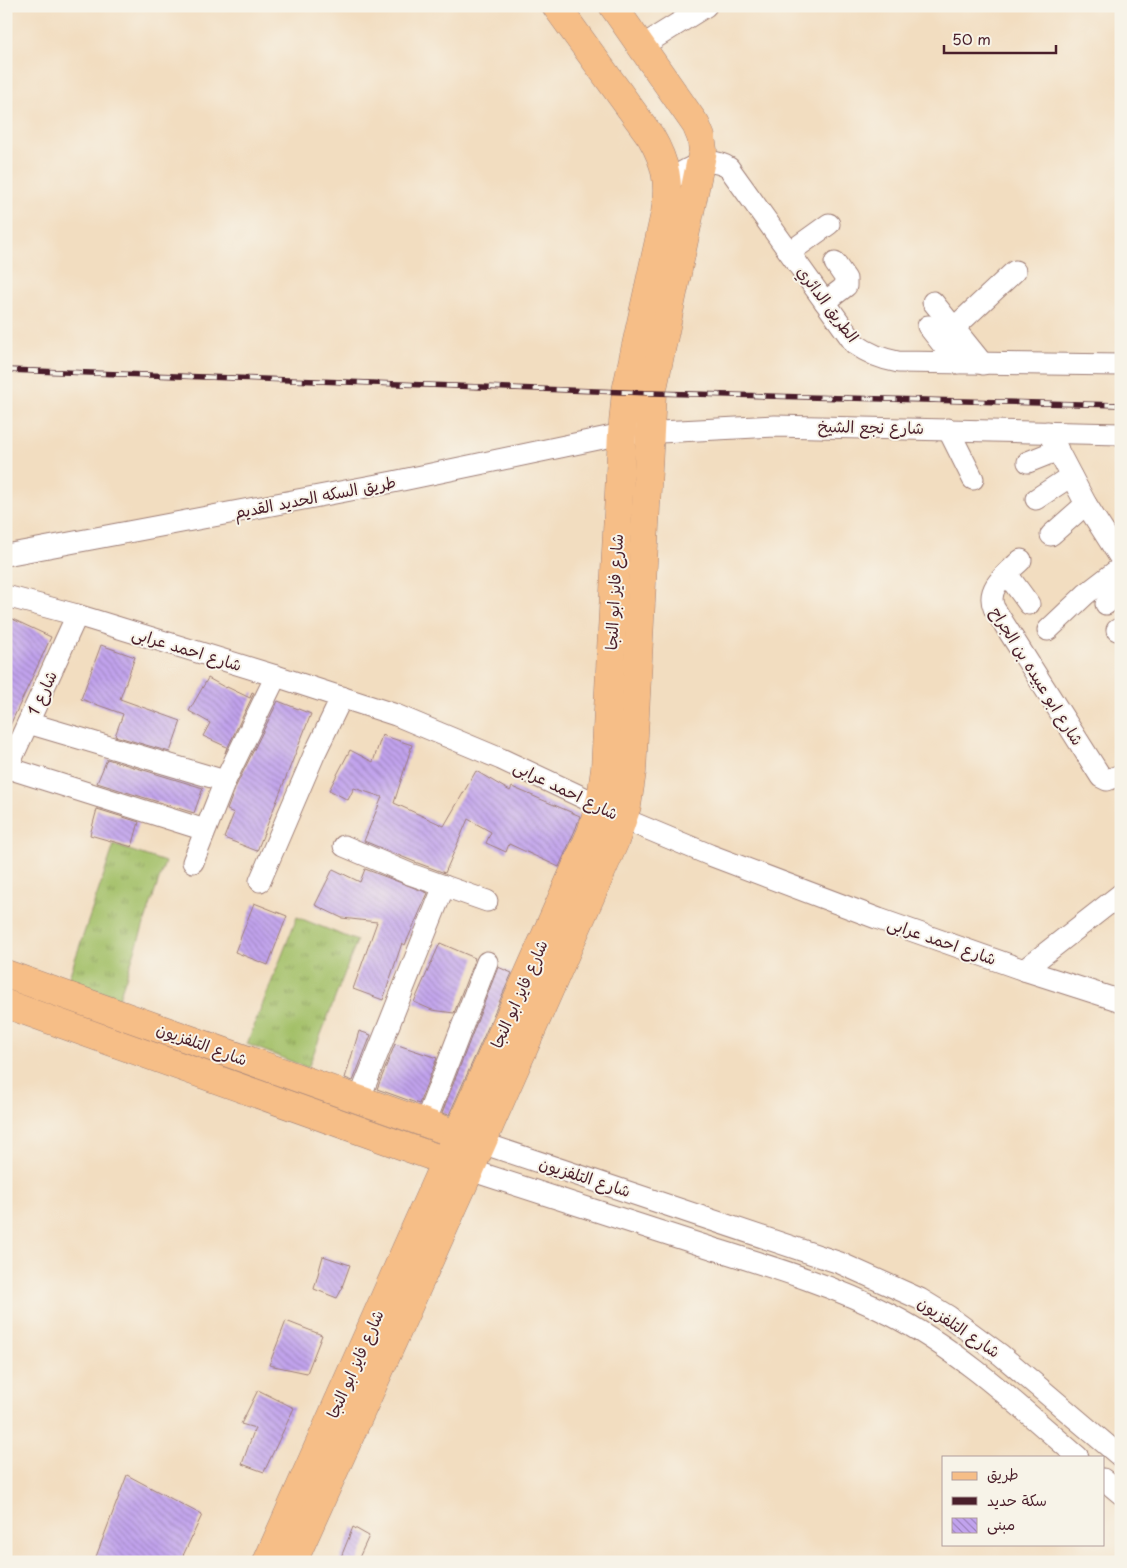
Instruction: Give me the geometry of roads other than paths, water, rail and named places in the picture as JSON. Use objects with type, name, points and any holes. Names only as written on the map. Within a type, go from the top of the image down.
[{"type":"main road","points":[[556,6],[651,137],[659,150],[667,181],[667,197],[639,392]]},
{"type":"main road","points":[[613,6],[696,125],[701,137],[703,150],[639,392]]},
{"type":"main road","name":"شارع فايز ابو النجا","points":[[298,1560],[624,819],[632,772],[650,432],[639,392]]},
{"type":"main road","name":"شارع فايز ابو النجا","points":[[267,1562],[444,1160],[591,833],[600,805],[605,769],[622,434],[639,392]]},
{"type":"main road","name":"شارع التلفزيون","points":[[6,974],[482,1143]]},
{"type":"main road","name":"شارع التلفزيون","points":[[6,1004],[470,1170]]},
{"type":"street","points":[[642,46],[706,6]]},
{"type":"street","name":"الطريق الدائري","points":[[701,163],[711,160],[721,162],[729,168],[855,344],[882,360],[983,364],[1121,365]]},
{"type":"street","points":[[667,181],[701,163]]},
{"type":"street","points":[[790,252],[829,224]]},
{"type":"street","points":[[825,302],[846,286],[846,279],[835,263]]},
{"type":"street","points":[[954,328],[1015,271]]},
{"type":"street","points":[[933,302],[983,364]]},
{"type":"street","points":[[928,326],[957,363]]},
{"type":"street","name":"شارع نجع الشيخ","points":[[622,434],[775,426],[948,429],[1053,441],[1121,434]]},
{"type":"street","points":[[948,429],[973,479]]},
{"type":"street","name":"طريق السكه الحديد القديم","points":[[6,555],[393,482],[622,434]]},
{"type":"street","points":[[1028,462],[1053,441],[1086,504],[1121,559]]},
{"type":"street","points":[[1036,499],[1071,476]]},
{"type":"street","points":[[1051,535],[1086,504]]},
{"type":"street","name":"شارع ابو عبيده بن الجراح","points":[[1029,604],[1014,567],[993,588],[991,601],[994,608],[1101,777],[1107,780],[1121,775]]},
{"type":"street","points":[[1059,626],[1099,582],[1121,567]]},
{"type":"street","name":"شارع احمد عرابى","points":[[6,596],[77,615],[396,715],[449,736],[600,805],[624,819],[710,855],[794,888],[1024,970],[1121,1001]]},
{"type":"street","name":"شارع 1","points":[[9,760],[77,615]]},
{"type":"street","points":[[193,862],[226,780],[276,676]]},
{"type":"street","points":[[260,882],[314,755],[342,697]]},
{"type":"street","points":[[28,723],[226,780]]},
{"type":"street","points":[[9,760],[205,830]]},
{"type":"street","points":[[344,846],[487,901]]},
{"type":"street","points":[[359,1100],[444,886]]},
{"type":"street","points":[[1024,970],[1121,894]]},
{"type":"street","points":[[425,1123],[487,962]]},
{"type":"street","name":"شارع التلفزيون","points":[[482,1143],[840,1263],[920,1299],[948,1316],[988,1345],[1121,1457]]},
{"type":"street","name":"شارع التلفزيون","points":[[470,1170],[747,1260],[829,1288],[876,1308],[916,1329],[981,1375],[1077,1456]]},
{"type":"street","points":[[1104,1480],[1121,1494]]},
{"type":"railway","points":[[6,370],[652,393],[1121,405]]}]
